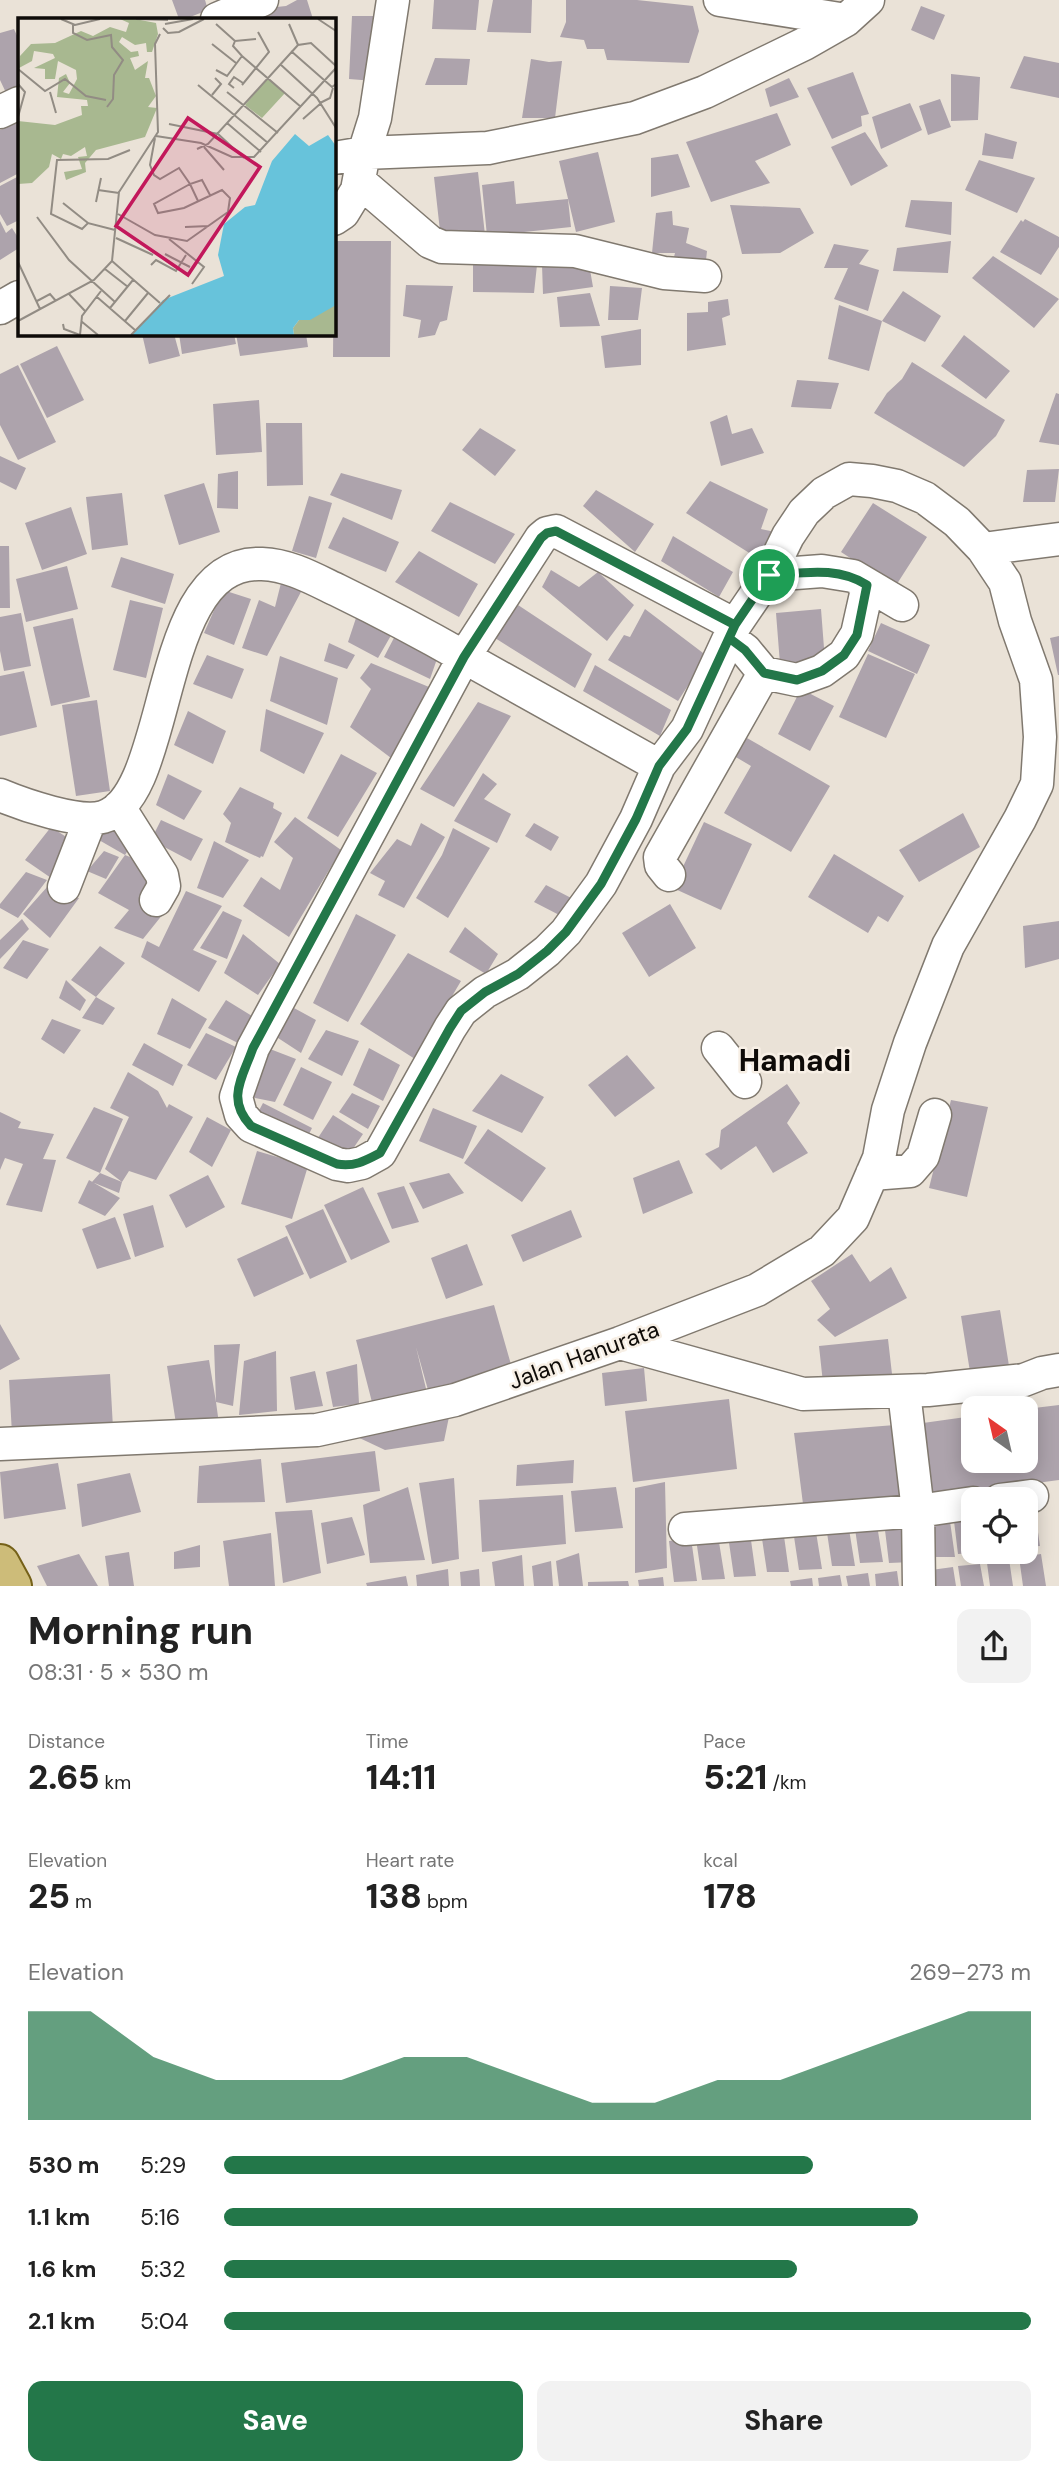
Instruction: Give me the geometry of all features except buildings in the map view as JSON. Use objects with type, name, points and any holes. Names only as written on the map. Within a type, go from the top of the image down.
[{"type":"main road","points":[[0,1564],[12,1586]]},
{"type":"street","points":[[218,18],[262,0]]},
{"type":"street","points":[[336,218],[343,213],[357,190],[352,164],[375,118],[393,0]]},
{"type":"street","points":[[720,0],[857,10]]},
{"type":"street","points":[[352,164],[488,148],[635,118],[705,92],[804,44],[857,10]]},
{"type":"street","points":[[0,112],[18,103]]},
{"type":"street","points":[[352,164],[430,242],[442,247],[575,251],[664,273],[705,276]]},
{"type":"street","points":[[0,308],[18,299]]},
{"type":"street","name":"Jalan Hanurata","points":[[0,1444],[317,1430],[455,1400],[620,1343],[757,1290],[822,1251],[853,1218],[879,1158],[888,1110],[910,1043],[948,946],[1037,784],[1040,737],[1036,680],[1015,621],[1005,582],[983,548],[957,522],[925,498],[898,486],[849,479],[824,493],[804,512],[788,536],[769,575]]},
{"type":"street","points":[[867,585],[857,635],[844,655],[822,671],[797,680],[764,673],[732,631],[556,531],[541,538],[464,657],[253,1048],[236,1097],[241,1115],[251,1126],[337,1164],[348,1166],[362,1163],[380,1153],[461,1011],[485,992],[518,974],[566,932],[601,884],[636,819],[659,766],[687,729],[732,631],[769,575],[822,571],[853,576],[902,605]]},
{"type":"street","points":[[983,548],[1059,539]]},
{"type":"street","points":[[0,801],[90,820],[106,816],[128,799],[141,773],[173,663],[190,618],[217,579],[239,566],[261,564],[289,568],[401,620],[659,766]]},
{"type":"street","points":[[669,875],[661,865],[660,857],[764,673]]},
{"type":"street","points":[[119,807],[162,875],[164,886],[156,900]]},
{"type":"street","points":[[64,887],[90,820]]},
{"type":"street","points":[[718,1048],[745,1082]]},
{"type":"street","points":[[872,1174],[910,1171],[923,1156],[935,1115]]},
{"type":"street","points":[[620,1343],[803,1394],[904,1392],[1024,1380],[1051,1372],[1059,1344]]},
{"type":"street","points":[[904,1392],[918,1511],[919,1586]]},
{"type":"street","points":[[685,1529],[918,1511],[961,1505]]},
{"type":"district","name":"Hamadi","points":[[795,1060]]},
{"type":"route","points":[[769,575],[735,625],[729,638],[709,683],[687,729],[659,766],[636,819],[601,884],[566,932],[547,951],[518,974],[485,992],[461,1011],[380,1153],[362,1163],[348,1166],[337,1164],[251,1126],[241,1115],[236,1097],[253,1048],[464,657],[541,538],[556,531],[735,625],[729,638],[745,650],[764,673],[797,680],[822,671],[844,655],[857,635],[867,585],[853,576],[835,572],[769,575]]}]
